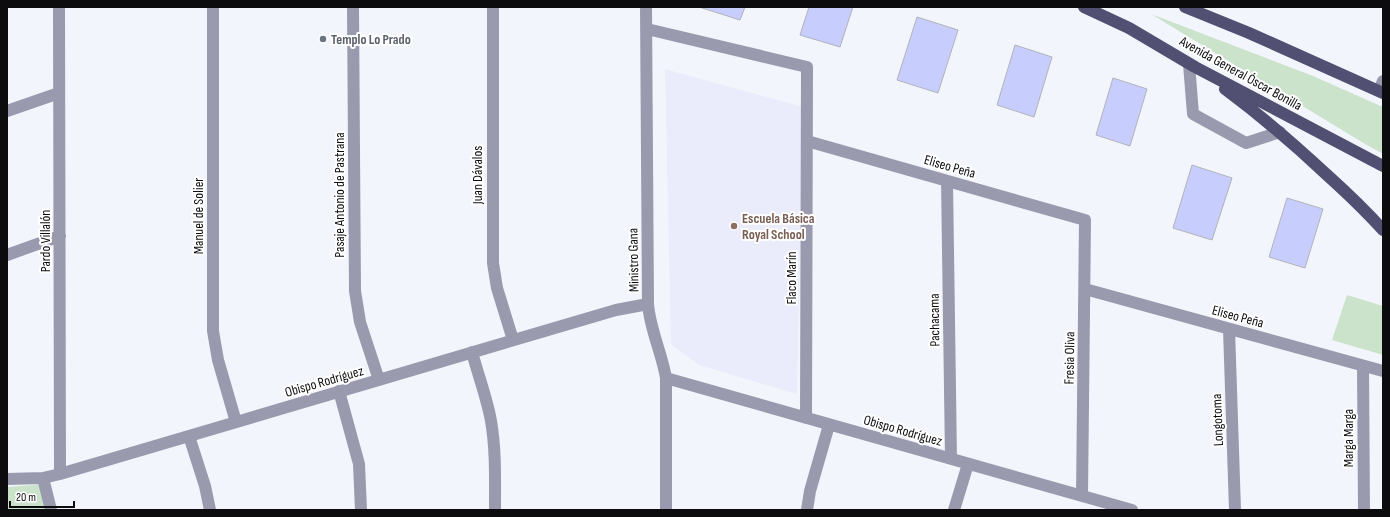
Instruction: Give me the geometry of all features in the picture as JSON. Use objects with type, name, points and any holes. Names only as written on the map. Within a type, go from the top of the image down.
[{"type":"main road","name":"Avenida General Óscar Bonilla","points":[[1084,7],[1129,28],[1192,65],[1383,166]]},
{"type":"main road","points":[[1185,7],[1382,89]]},
{"type":"main road","points":[[1192,65],[1280,132],[1341,188],[1383,230]]},
{"type":"street","name":"Pardo Villalón","points":[[59,7],[60,474]]},
{"type":"street","name":"Manuel de Solier","points":[[213,7],[213,331],[218,360],[236,422]]},
{"type":"street","name":"Pasaje Antonio de Pastrana","points":[[353,7],[355,291],[360,322],[379,380]]},
{"type":"street","name":"Juan Dávalos","points":[[493,7],[493,263],[497,288],[513,340]]},
{"type":"street","name":"Ministro Gana","points":[[646,7],[648,304],[666,378],[666,510]]},
{"type":"street","name":"Flaco Marín","points":[[647,29],[806,67],[806,418]]},
{"type":"street","points":[[1192,65],[1193,114],[1246,143],[1280,132]]},
{"type":"street","points":[[7,111],[59,93]]},
{"type":"street","name":"Eliseo Peña","points":[[807,141],[1085,220]]},
{"type":"street","name":"Pachacama","points":[[946,181],[951,459]]},
{"type":"street","name":"Fresia Oliva","points":[[1082,496],[1085,220]]},
{"type":"street","points":[[7,255],[60,236]]},
{"type":"street","name":"Eliseo Peña","points":[[1085,289],[1383,371]]},
{"type":"street","name":"Obispo Rodríguez","points":[[7,479],[43,478],[60,474],[616,310],[648,304]]},
{"type":"street","name":"Longotoma","points":[[1229,329],[1235,510]]},
{"type":"street","points":[[472,352],[491,418],[495,460],[495,510]]},
{"type":"street","name":"Marga Marga","points":[[1363,366],[1364,510]]},
{"type":"street","name":"Obispo Rodríguez","points":[[666,378],[1082,496],[1104,506],[1132,510]]},
{"type":"street","points":[[339,392],[359,464],[361,510]]},
{"type":"street","points":[[807,510],[812,485],[829,425]]},
{"type":"street","points":[[189,436],[205,486],[210,510]]},
{"type":"street","points":[[954,510],[968,464]]},
{"type":"street","points":[[43,478],[51,510]]},
{"type":"shaded area","name":"Escuela Básica Royal School","points":[[665,69],[803,107],[797,394],[699,365],[671,344]]},
{"type":"green space","points":[[1151,14],[1313,76],[1383,107],[1383,154],[1365,144]]},
{"type":"green space","points":[[1347,295],[1383,306],[1383,355],[1332,340]]},
{"type":"green space","points":[[46,484],[44,510],[7,510],[7,487]]},
{"type":"building","points":[[699,7],[745,7],[740,20]]},
{"type":"building","points":[[809,7],[853,7],[840,47],[800,35]]},
{"type":"building","points":[[917,17],[958,30],[938,93],[897,80]]},
{"type":"building","points":[[1015,45],[1052,57],[1034,117],[997,105]]},
{"type":"building","points":[[1113,78],[1147,89],[1130,146],[1096,135]]},
{"type":"building","points":[[1192,165],[1232,178],[1212,240],[1173,228]]},
{"type":"building","points":[[1287,198],[1323,209],[1305,268],[1269,257]]},
{"type":"place","name":"Templo Lo Prado","points":[[323,39]]},
{"type":"place","name":"Escuela Básica Royal School","points":[[734,226]]}]
